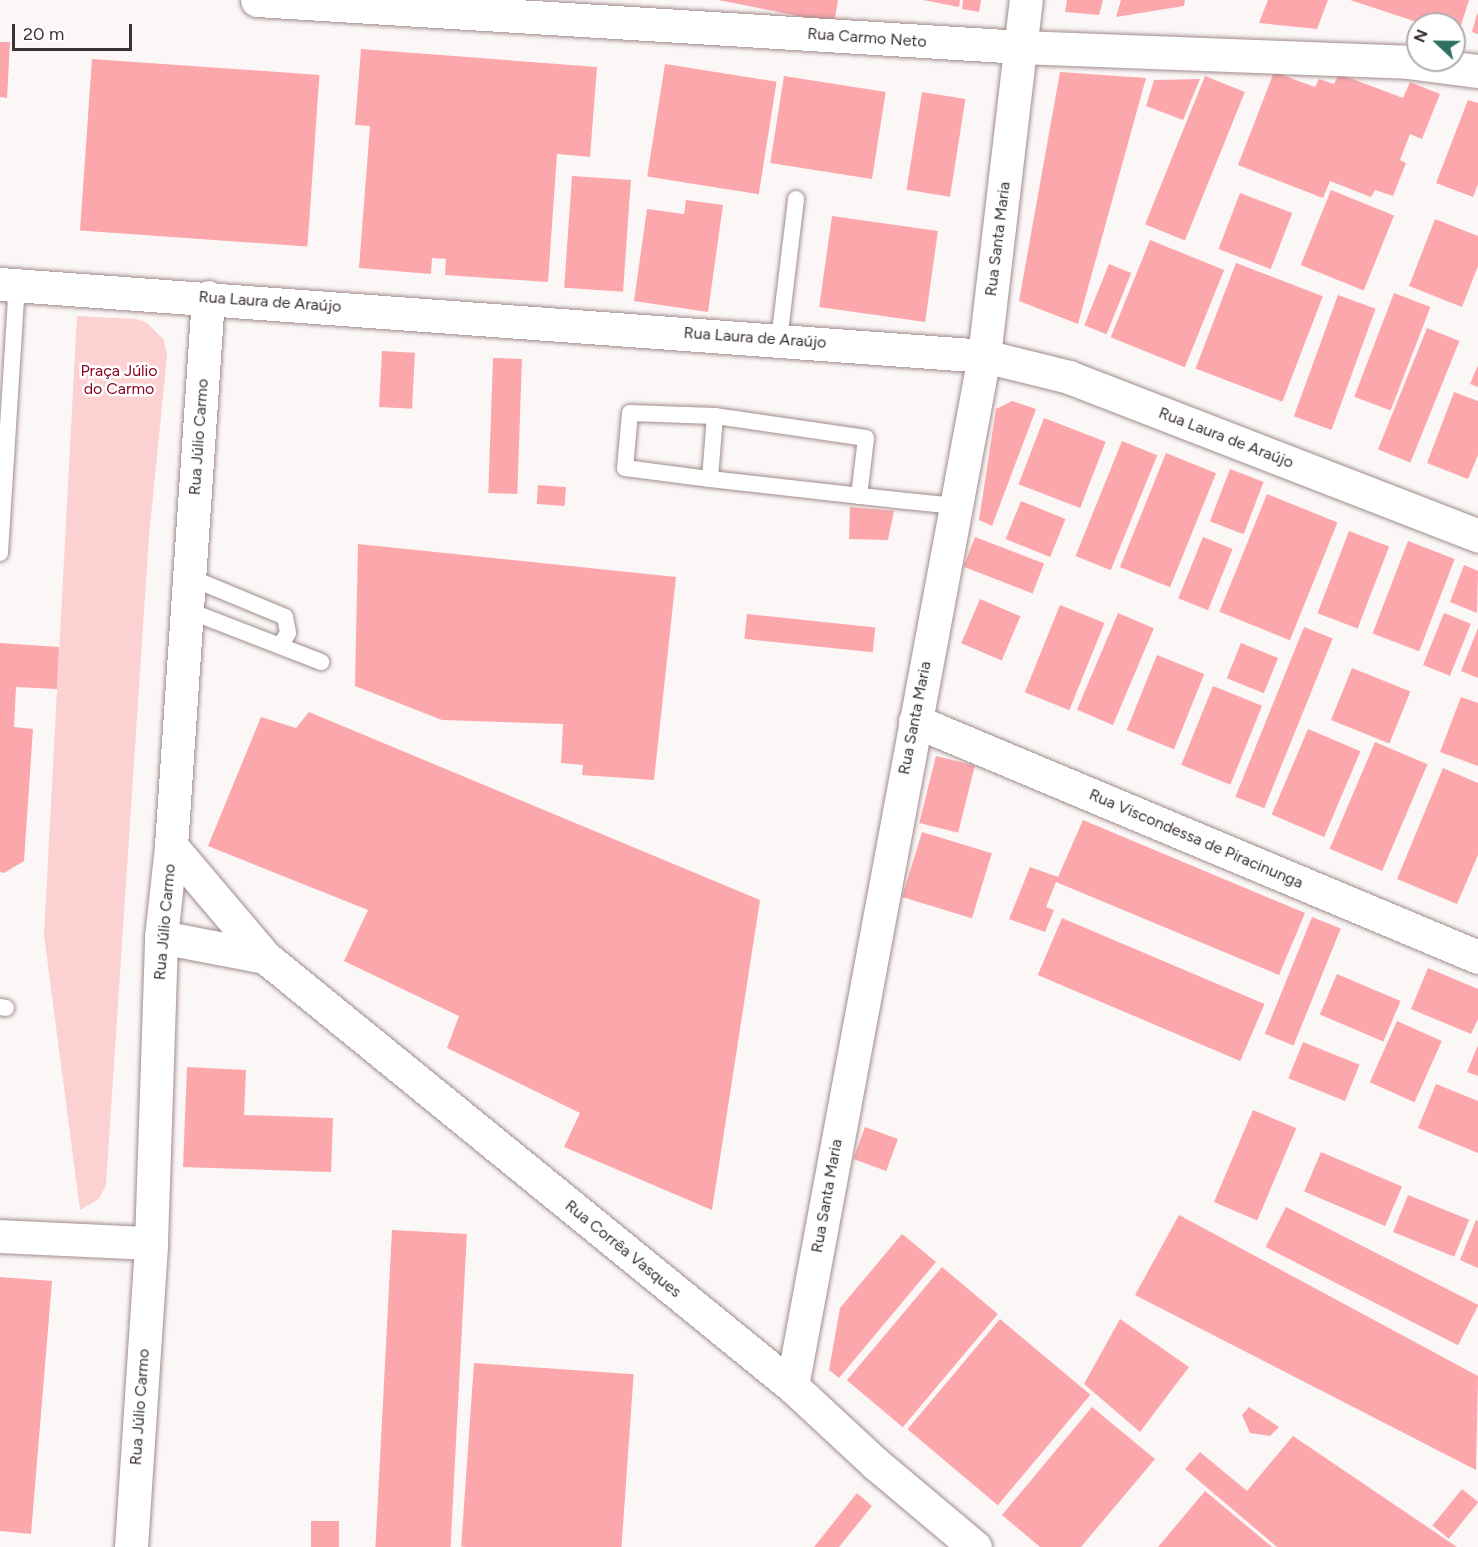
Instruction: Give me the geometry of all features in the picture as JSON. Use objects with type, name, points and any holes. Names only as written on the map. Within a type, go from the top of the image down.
[{"type":"street","name":"Rua Carmo Neto","points":[[257,0],[1020,47],[1407,62],[1478,71]]},
{"type":"street","name":"Rua Santa Maria","points":[[792,1386],[984,356],[1026,0]]},
{"type":"street","name":"Rua Laura de Araújo","points":[[8,285],[208,297],[984,356],[1069,376],[1478,536]]},
{"type":"street","name":"Rua Júlio Carmo","points":[[135,1542],[151,1243],[161,937],[171,846],[208,297]]},
{"type":"street","name":"Rua Viscondessa de Piracinunga","points":[[915,721],[1478,957]]},
{"type":"street","name":"Rua Corrêa Vasques","points":[[171,846],[265,957],[792,1386],[876,1464],[975,1547]]},
{"type":"street","name":"Rua Corrêa Vasques","points":[[161,937],[265,957]]},
{"type":"street","points":[[0,1236],[151,1243]]},
{"type":"lane","points":[[779,340],[796,199]]},
{"type":"lane","points":[[0,553],[8,285]]},
{"type":"lane","points":[[859,496],[866,438],[715,416],[630,413],[625,468],[710,479],[859,496],[956,506]]},
{"type":"lane","points":[[710,479],[715,416]]},
{"type":"lane","points":[[189,577],[285,617],[288,633],[279,646]]},
{"type":"lane","points":[[187,610],[321,662]]},
{"type":"green space","name":"Praça Júlio do Carmo","points":[[77,316],[136,319],[147,323],[164,340],[167,356],[149,536],[106,1185],[99,1199],[80,1210],[44,935]]},
{"type":"building","points":[[718,0],[838,0],[834,23]]},
{"type":"building","points":[[923,0],[960,0],[959,7]]},
{"type":"building","points":[[963,0],[981,0],[979,12],[962,9]]},
{"type":"building","points":[[1067,0],[1103,0],[1099,15],[1065,12]]},
{"type":"building","points":[[1121,0],[1185,0],[1184,6],[1116,17]]},
{"type":"building","points":[[1268,0],[1328,0],[1317,29],[1259,23]]},
{"type":"building","points":[[1350,0],[1469,0],[1465,12],[1406,12],[1406,18]]},
{"type":"building","points":[[1478,14],[1478,34],[1472,32]]},
{"type":"building","points":[[0,42],[10,42],[7,98],[0,97]]},
{"type":"building","points":[[361,49],[597,67],[590,157],[557,154],[548,282],[445,275],[446,259],[432,258],[431,274],[359,268],[370,126],[355,125]]},
{"type":"building","points":[[92,59],[319,75],[307,246],[80,231]]},
{"type":"building","points":[[665,64],[777,82],[759,194],[647,177]]},
{"type":"building","points":[[1060,72],[1146,78],[1078,324],[1019,301]]},
{"type":"building","points":[[1274,72],[1315,87],[1319,79],[1334,84],[1339,74],[1403,98],[1410,82],[1440,94],[1422,139],[1410,134],[1400,160],[1406,163],[1393,196],[1375,190],[1371,197],[1330,181],[1323,198],[1238,165]]},
{"type":"building","points":[[784,76],[886,92],[872,179],[770,163]]},
{"type":"building","points":[[1205,76],[1245,92],[1185,240],[1145,224]]},
{"type":"building","points":[[1200,79],[1183,120],[1146,106],[1154,80]]},
{"type":"building","points":[[922,92],[965,99],[950,197],[907,190]]},
{"type":"building","points":[[1468,100],[1478,103],[1478,184],[1473,197],[1436,183]]},
{"type":"building","points":[[572,176],[631,180],[623,292],[564,288]]},
{"type":"building","points":[[1331,190],[1394,215],[1364,291],[1301,265]]},
{"type":"building","points":[[1240,193],[1292,213],[1271,269],[1218,249]]},
{"type":"building","points":[[686,200],[723,205],[708,312],[634,301],[647,209],[684,214]]},
{"type":"building","points":[[832,216],[938,231],[925,322],[819,307]]},
{"type":"building","points":[[1435,219],[1478,236],[1478,266],[1462,307],[1409,286]]},
{"type":"building","points":[[1150,240],[1224,270],[1185,367],[1111,337]]},
{"type":"building","points":[[1236,263],[1323,296],[1282,402],[1196,368]]},
{"type":"building","points":[[1109,264],[1131,273],[1107,334],[1084,325]]},
{"type":"building","points":[[1394,293],[1430,307],[1391,411],[1354,397]]},
{"type":"building","points":[[1338,295],[1376,309],[1331,430],[1294,416]]},
{"type":"building","points":[[1427,328],[1459,341],[1410,463],[1378,449]]},
{"type":"building","points":[[382,351],[415,353],[412,409],[379,407]]},
{"type":"building","points":[[493,358],[522,359],[517,494],[488,493]]},
{"type":"building","points":[[1478,365],[1478,387],[1470,384]]},
{"type":"building","points":[[1454,392],[1478,401],[1478,455],[1468,479],[1427,463]]},
{"type":"building","points":[[1012,401],[1036,409],[992,526],[979,520],[996,409]]},
{"type":"building","points":[[1044,418],[1106,442],[1080,508],[1019,484]]},
{"type":"building","points":[[1122,441],[1157,455],[1111,570],[1076,556]]},
{"type":"building","points":[[1166,453],[1216,473],[1170,587],[1120,567]]},
{"type":"building","points":[[1230,469],[1264,482],[1244,534],[1210,521]]},
{"type":"building","points":[[538,485],[566,487],[565,506],[537,504]]},
{"type":"building","points":[[1267,494],[1337,522],[1290,640],[1219,612]]},
{"type":"building","points":[[1021,501],[1066,519],[1050,557],[1006,539]]},
{"type":"building","points":[[850,507],[894,511],[888,540],[849,539]]},
{"type":"building","points":[[1349,531],[1389,546],[1358,629],[1317,613]]},
{"type":"building","points":[[975,537],[1044,564],[1033,593],[964,567]]},
{"type":"building","points":[[1203,537],[1233,549],[1208,610],[1178,598]]},
{"type":"building","points":[[1408,541],[1455,559],[1419,651],[1373,633]]},
{"type":"building","points":[[358,544],[676,577],[654,780],[582,775],[583,765],[561,763],[563,724],[442,720],[355,686]]},
{"type":"building","points":[[1464,565],[1478,571],[1477,613],[1450,602]]},
{"type":"building","points":[[980,599],[1021,616],[1002,660],[961,643]]},
{"type":"building","points":[[1060,605],[1105,623],[1069,710],[1025,692]]},
{"type":"building","points":[[1118,613],[1154,628],[1113,725],[1077,710]]},
{"type":"building","points":[[1444,613],[1471,624],[1450,676],[1423,665]]},
{"type":"building","points":[[747,614],[875,627],[873,652],[744,639]]},
{"type":"building","points":[[1304,627],[1333,639],[1264,808],[1235,797]]},
{"type":"building","points":[[1478,628],[1478,678],[1461,671]]},
{"type":"building","points":[[0,643],[59,647],[57,689],[16,687],[14,727],[33,729],[24,861],[4,873],[0,872]]},
{"type":"building","points":[[1241,643],[1278,658],[1264,693],[1227,678]]},
{"type":"building","points":[[1157,655],[1204,674],[1174,749],[1127,730]]},
{"type":"building","points":[[1352,668],[1410,692],[1389,744],[1331,720]]},
{"type":"building","points":[[1213,686],[1262,706],[1230,785],[1181,765]]},
{"type":"building","points":[[1461,697],[1478,703],[1478,766],[1440,752]]},
{"type":"building","points":[[309,712],[760,900],[712,1210],[564,1147],[580,1113],[447,1048],[459,1016],[344,961],[368,910],[208,846],[261,717],[296,728]]},
{"type":"building","points":[[1308,729],[1360,751],[1324,837],[1272,815]]},
{"type":"building","points":[[1375,742],[1427,764],[1382,871],[1330,849]]},
{"type":"building","points":[[936,756],[975,766],[958,833],[919,823]]},
{"type":"building","points":[[1443,768],[1478,783],[1478,855],[1457,904],[1397,879]]},
{"type":"building","points":[[1083,820],[1305,913],[1279,975],[1056,882],[1046,907],[1054,910],[1045,932],[1009,919],[1030,867],[1058,877]]},
{"type":"building","points":[[922,832],[992,853],[972,918],[902,897]]},
{"type":"building","points":[[1312,917],[1341,929],[1294,1045],[1265,1034]]},
{"type":"building","points":[[1062,918],[1265,1004],[1240,1061],[1038,975]]},
{"type":"building","points":[[1428,968],[1478,989],[1478,1019],[1471,1034],[1411,1009]]},
{"type":"building","points":[[1337,974],[1401,1001],[1383,1041],[1320,1015]]},
{"type":"building","points":[[1397,1021],[1442,1041],[1415,1102],[1370,1082]]},
{"type":"building","points":[[1303,1042],[1360,1065],[1345,1101],[1288,1078]]},
{"type":"building","points":[[1478,1045],[1478,1076],[1467,1072]]},
{"type":"building","points":[[187,1067],[246,1070],[244,1115],[333,1118],[331,1172],[183,1167]]},
{"type":"building","points":[[1436,1084],[1478,1101],[1478,1153],[1418,1128]]},
{"type":"building","points":[[1253,1110],[1296,1128],[1257,1220],[1214,1202]]},
{"type":"building","points":[[865,1127],[898,1139],[886,1171],[853,1159]]},
{"type":"building","points":[[1321,1152],[1402,1186],[1385,1226],[1304,1192]]},
{"type":"building","points":[[1408,1195],[1469,1220],[1454,1257],[1393,1232]]},
{"type":"building","points":[[1286,1207],[1478,1305],[1458,1345],[1266,1247]]},
{"type":"building","points":[[1179,1215],[1478,1376],[1476,1470],[1135,1295]]},
{"type":"building","points":[[1476,1220],[1478,1221],[1478,1268],[1460,1260]]},
{"type":"building","points":[[392,1230],[467,1234],[450,1547],[375,1547]]},
{"type":"building","points":[[902,1234],[936,1262],[839,1378],[829,1370],[840,1308]]},
{"type":"building","points":[[942,1267],[998,1314],[903,1427],[847,1380]]},
{"type":"building","points":[[0,1277],[52,1281],[31,1534],[0,1531]]},
{"type":"building","points":[[1000,1319],[1090,1395],[998,1505],[907,1429]]},
{"type":"building","points":[[1120,1319],[1189,1367],[1140,1432],[1084,1384]]},
{"type":"building","points":[[474,1363],[634,1374],[622,1547],[461,1547]]},
{"type":"building","points":[[1092,1407],[1155,1459],[1081,1547],[1040,1547],[1002,1515]]},
{"type":"building","points":[[1249,1407],[1279,1427],[1270,1436],[1250,1433],[1242,1415]]},
{"type":"building","points":[[1293,1436],[1457,1547],[1277,1547],[1185,1469],[1200,1452],[1247,1491]]},
{"type":"building","points":[[1462,1489],[1478,1503],[1449,1539],[1432,1526]]},
{"type":"building","points":[[1205,1491],[1272,1547],[1158,1547]]},
{"type":"building","points":[[857,1493],[872,1506],[839,1547],[814,1547]]},
{"type":"building","points":[[311,1521],[339,1521],[339,1547],[311,1547]]}]
